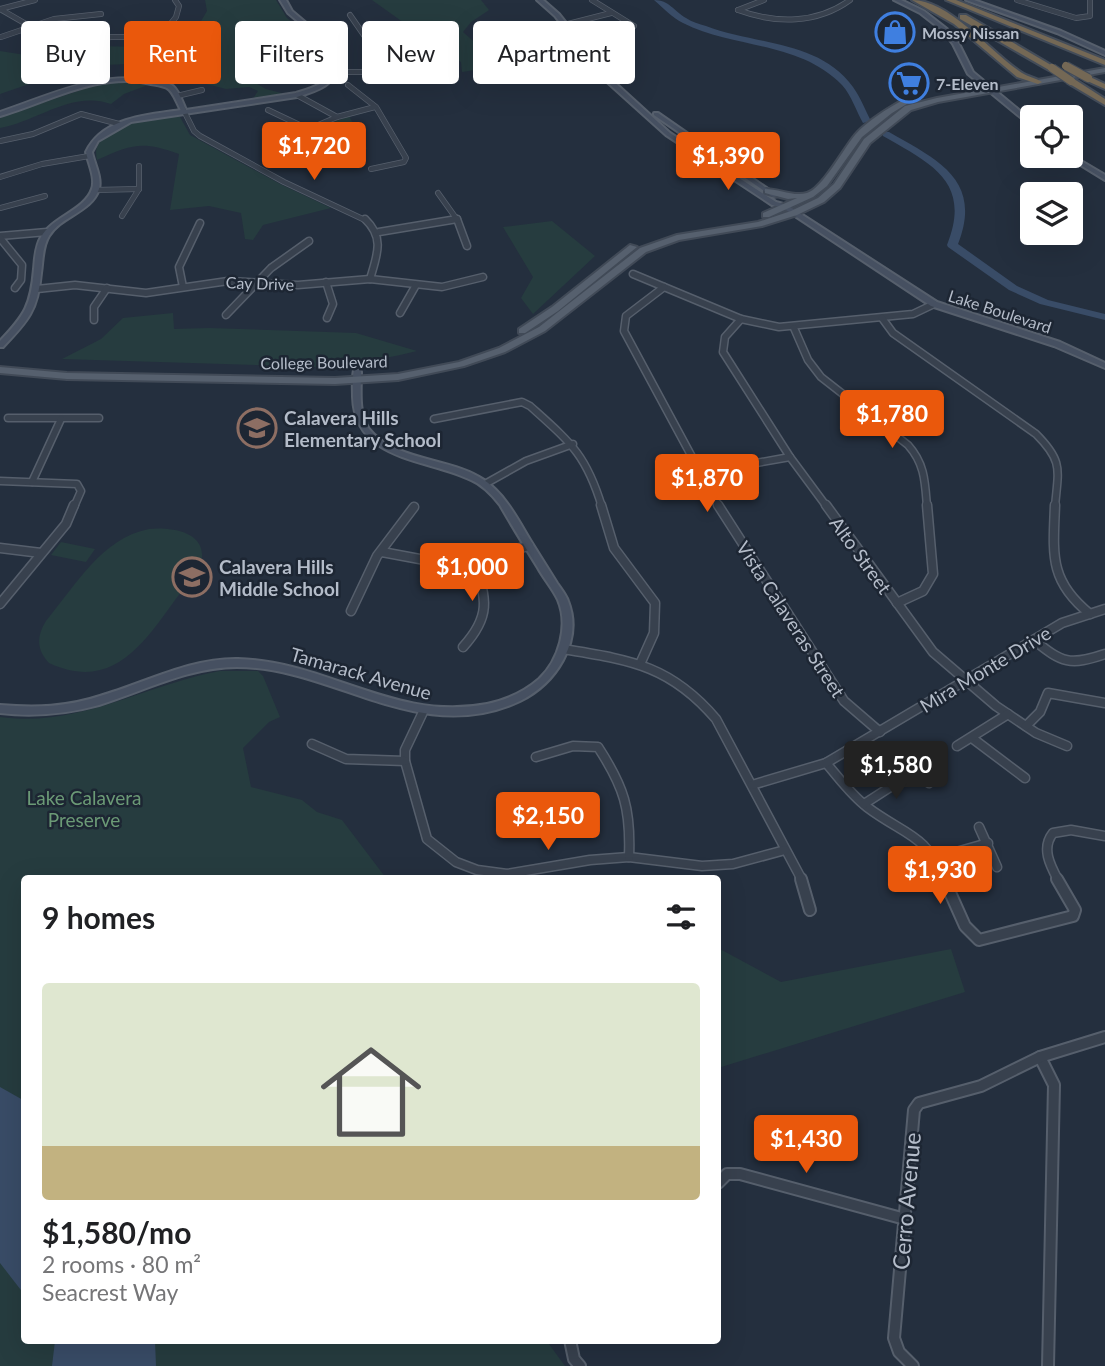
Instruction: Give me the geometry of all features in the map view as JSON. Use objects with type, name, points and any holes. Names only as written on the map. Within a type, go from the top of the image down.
[{"type":"highway","points":[[916,0],[968,29],[1025,78],[1038,82]]},
{"type":"highway","points":[[926,0],[1000,36],[1105,103]]},
{"type":"highway","points":[[940,0],[989,23],[1105,87]]},
{"type":"highway","points":[[950,0],[1105,63]]},
{"type":"highway","points":[[1085,78],[1105,93]]},
{"type":"main road","name":"College Boulevard","points":[[990,88],[1025,78],[1105,63]]},
{"type":"main road","name":"College Boulevard","points":[[0,362],[69,369],[357,376],[429,363],[495,344],[533,325],[634,246],[683,231],[750,219],[810,195],[826,182],[859,135],[889,111],[927,99],[1105,70]]},
{"type":"main road","name":"College Boulevard","points":[[0,370],[67,376],[357,376],[433,370],[502,350],[542,330],[629,259],[669,240],[759,224],[794,213],[821,200],[838,186],[855,157],[876,133],[914,103]]},
{"type":"main road","points":[[855,157],[851,154],[863,138],[859,135]]},
{"type":"main road","points":[[768,191],[794,197],[826,182]]},
{"type":"main road","points":[[669,240],[669,237],[682,234],[683,231]]},
{"type":"street","points":[[0,9],[35,0]]},
{"type":"street","points":[[110,37],[160,37],[178,12],[175,0]]},
{"type":"street","points":[[283,0],[290,12],[301,21]]},
{"type":"street","points":[[540,0],[560,21]]},
{"type":"street","points":[[592,0],[625,21]]},
{"type":"street","points":[[745,0],[754,6]]},
{"type":"street","points":[[764,0],[738,10],[762,19],[784,20],[816,16],[850,0]]},
{"type":"street","points":[[897,0],[922,12],[945,30],[956,44],[964,65],[1020,112]]},
{"type":"street","points":[[969,0],[1059,32],[1105,53]]},
{"type":"street","points":[[1017,0],[1079,19],[1090,16],[1090,0]]},
{"type":"street","points":[[0,9],[21,22]]},
{"type":"street","points":[[584,21],[611,13]]},
{"type":"street","points":[[51,21],[68,16],[101,14]]},
{"type":"street","points":[[350,15],[362,32]]},
{"type":"street","points":[[1,37],[21,30]]},
{"type":"street","points":[[0,114],[108,79],[160,83],[173,89],[194,131],[200,136],[284,182],[365,219],[379,232],[379,244],[370,279]]},
{"type":"street","points":[[0,345],[31,313],[37,289],[41,245],[47,232],[84,204],[95,190],[96,182],[89,156],[95,139],[119,124],[147,116],[297,95],[323,84]]},
{"type":"street","points":[[612,84],[668,134],[774,204],[785,206]]},
{"type":"street","points":[[620,84],[678,132],[784,202],[785,206]]},
{"type":"street","points":[[348,85],[362,93],[375,107],[393,130],[406,158],[404,162],[371,169]]},
{"type":"street","points":[[177,96],[202,90]]},
{"type":"street","points":[[297,95],[337,117]]},
{"type":"street","points":[[309,129],[337,117],[375,107]]},
{"type":"street","points":[[268,110],[340,141]]},
{"type":"street","points":[[0,141],[33,134],[81,114],[119,124]]},
{"type":"street","points":[[0,177],[42,164],[89,156]]},
{"type":"street","points":[[1083,160],[1105,178]]},
{"type":"street","points":[[1083,164],[1105,172]]},
{"type":"street","points":[[122,216],[139,189],[139,166]]},
{"type":"street","points":[[95,190],[139,189]]},
{"type":"street","points":[[438,193],[457,219],[467,246]]},
{"type":"street","points":[[0,208],[44,196]]},
{"type":"street","name":"Lake Boulevard","points":[[785,206],[934,304],[1057,344],[1105,366]]},
{"type":"street","points":[[379,232],[457,219]]},
{"type":"street","points":[[183,287],[179,267],[200,223]]},
{"type":"street","points":[[15,288],[21,280],[22,265],[0,237],[24,232],[47,232]]},
{"type":"street","points":[[226,315],[271,268],[309,241]]},
{"type":"street","points":[[633,274],[741,319],[764,325],[794,327],[882,318],[913,314],[934,304]]},
{"type":"street","name":"Cay Drive","points":[[37,289],[75,285],[146,293],[228,281],[285,285],[370,279],[442,287],[483,277]]},
{"type":"street","points":[[326,282],[335,301],[327,317]]},
{"type":"street","points":[[400,313],[416,285]]},
{"type":"street","name":"Vista Calaveras Street","points":[[664,287],[626,316],[624,331],[721,511],[844,701],[880,732]]},
{"type":"street","points":[[94,320],[92,313],[95,305],[107,288]]},
{"type":"street","points":[[882,318],[893,333],[1036,433],[1054,451],[1058,465],[1055,565],[1067,592],[1090,614]]},
{"type":"street","name":"Alto Street","points":[[741,319],[729,330],[722,342],[723,352],[790,457],[933,652],[1008,714],[1026,726],[1068,746]]},
{"type":"street","points":[[794,327],[808,360],[821,377],[908,445],[919,457],[924,470],[933,574],[923,591],[897,603]]},
{"type":"street","name":"Tamarack Avenue","points":[[0,709],[60,710],[82,706],[188,670],[237,663],[287,668],[423,712],[448,714],[470,712],[506,703],[540,684],[556,667],[564,649],[568,619],[563,601],[503,503],[485,484],[462,473],[389,448],[374,438],[359,417],[357,376]]},
{"type":"street","points":[[433,419],[522,402],[573,444],[593,478],[614,548],[655,603],[654,633],[641,662]]},
{"type":"street","points":[[8,418],[99,418]]},
{"type":"street","points":[[32,482],[61,419]]},
{"type":"street","points":[[485,484],[526,461],[573,444]]},
{"type":"street","points":[[700,473],[790,457]]},
{"type":"street","points":[[0,481],[72,483],[77,484],[81,491],[66,524],[0,604]]},
{"type":"street","points":[[351,611],[356,591],[400,520],[414,507]]},
{"type":"street","points":[[382,552],[441,563],[474,560],[529,546]]},
{"type":"street","points":[[0,548],[41,553]]},
{"type":"street","points":[[463,647],[484,621],[486,600],[474,560]]},
{"type":"street","name":"Mira Monte Drive","points":[[752,785],[826,763],[1062,623],[1105,609]]},
{"type":"street","points":[[1034,640],[1055,657],[1069,663],[1079,664],[1105,654]]},
{"type":"street","points":[[564,649],[641,662],[689,688],[701,699],[716,719],[803,883],[810,910]]},
{"type":"street","points":[[1026,726],[1040,712],[1048,693],[1105,703]]},
{"type":"street","points":[[423,712],[405,750],[405,761],[427,839],[456,862],[477,870],[507,874],[590,860],[629,857],[702,866],[733,864],[785,850]]},
{"type":"street","points":[[957,746],[1008,714]]},
{"type":"street","points":[[972,738],[1025,778]]},
{"type":"street","points":[[312,744],[335,758],[352,763],[405,761]]},
{"type":"street","points":[[536,757],[573,746],[598,747],[622,786],[630,806],[629,857]]},
{"type":"street","points":[[896,761],[929,783]]},
{"type":"street","points":[[826,763],[864,804],[914,834],[935,858],[967,930],[979,940],[1073,916],[1074,912],[1048,861],[1046,840],[1051,834],[1064,830],[1105,836]]},
{"type":"street","points":[[864,804],[912,773]]},
{"type":"street","points":[[978,827],[988,843],[997,867]]},
{"type":"street","points":[[935,858],[988,843]]},
{"type":"street","name":"Cerro Avenue","points":[[913,1366],[899,1352],[894,1338],[914,1110],[919,1103],[981,1086],[1040,1057],[1105,1037]]},
{"type":"street","points":[[1040,1057],[1054,1085],[1048,1366]]},
{"type":"street","points":[[721,1180],[727,1174],[740,1174],[905,1219]]},
{"type":"street","points":[[571,1344],[574,1359],[580,1366]]},
{"type":"green space","points":[[205,0],[276,0],[291,21],[235,21],[235,84],[257,84],[285,94],[252,100],[258,91],[249,87],[226,89],[206,84],[221,84],[221,21],[201,21],[207,11]]},
{"type":"green space","points":[[372,0],[481,0],[489,10],[471,22],[463,32],[473,41],[473,70],[462,72],[459,61],[459,21],[401,21]]},
{"type":"green space","points":[[110,46],[124,47],[124,64],[110,65]]},
{"type":"green space","points":[[0,51],[21,54],[21,84],[29,84],[0,94]]},
{"type":"green space","points":[[110,81],[148,85],[124,94],[111,104],[83,101],[69,104],[0,128],[0,117],[99,84],[110,84]]},
{"type":"green space","points":[[175,115],[180,117],[190,135],[280,184],[331,208],[263,225],[253,240],[245,239],[241,213],[209,206],[170,210],[179,154],[156,147],[138,146],[97,160],[97,148],[102,139],[112,132],[138,122]]},
{"type":"green space","points":[[349,116],[367,149],[350,143],[358,140],[356,136],[321,131],[322,127]]},
{"type":"green space","points":[[552,221],[595,256],[533,314],[521,298],[533,277],[503,227]]},
{"type":"green space","points":[[173,313],[174,329],[356,333],[417,351],[350,368],[62,359],[101,339],[123,318]]},
{"type":"green space","points":[[149,529],[182,532],[196,540],[200,546],[202,560],[190,582],[140,645],[110,667],[92,672],[72,671],[49,663],[39,643],[46,621],[103,553],[132,534]]},
{"type":"green space","points":[[61,542],[95,549],[86,562],[51,555]]},
{"type":"green space","name":"Lake Calavera Preserve","points":[[220,671],[258,671],[263,676],[280,717],[269,722],[243,748],[251,787],[302,800],[317,812],[342,820],[384,875],[21,875],[21,1344],[549,1344],[565,1366],[0,1366],[0,717],[29,719],[84,711],[192,677]]},
{"type":"green space","points":[[951,949],[965,992],[721,1067],[721,950],[781,982]]},
{"type":"water","points":[[0,1087],[21,1099],[21,1290],[0,1263]]},
{"type":"water","points":[[55,1344],[155,1344],[156,1366],[52,1366]]},
{"type":"waterway","points":[[658,0],[683,20],[707,30],[791,50],[811,58],[846,84],[866,121]]},
{"type":"waterway","points":[[886,134],[935,165],[948,177],[957,191],[961,206],[960,224],[952,245],[1013,288],[1044,302],[1105,317]]},
{"type":"place","name":"Mossy Nissan","points":[[895,32]]},
{"type":"place","name":"7-Eleven","points":[[909,83]]},
{"type":"place","name":"Calavera Hills Elementary School","points":[[257,428]]},
{"type":"place","name":"Calavera Hills Middle School","points":[[192,577]]}]
